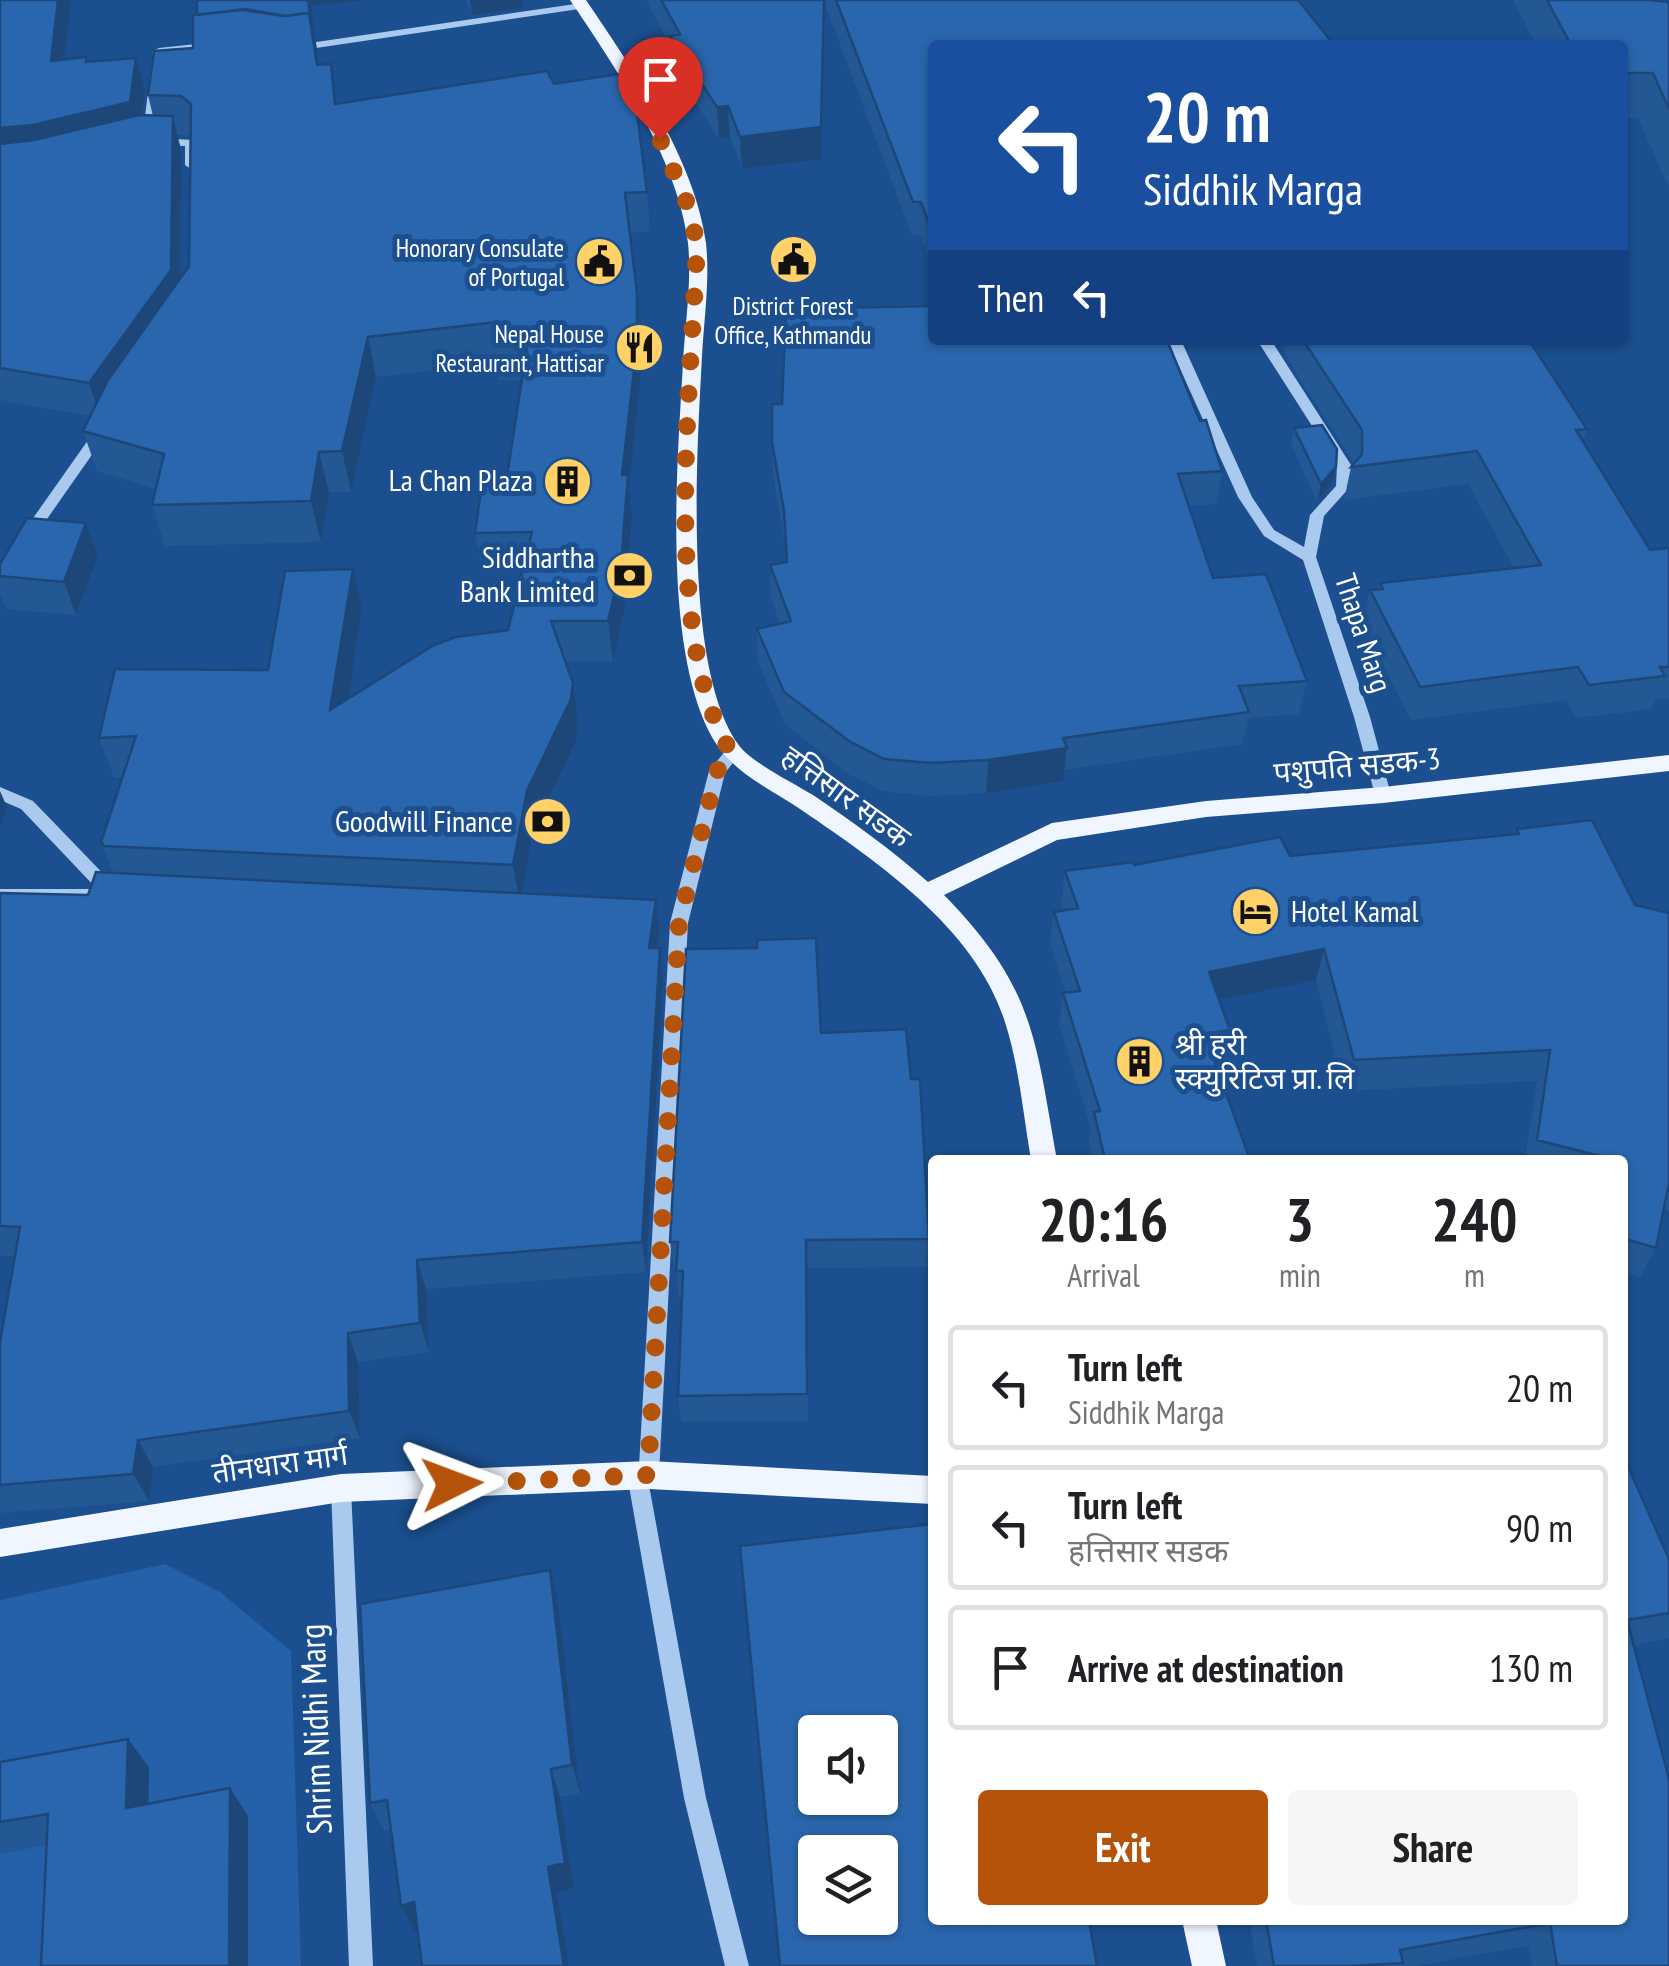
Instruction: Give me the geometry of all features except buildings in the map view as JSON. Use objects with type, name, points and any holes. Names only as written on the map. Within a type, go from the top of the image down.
[{"type":"main road","name":"हत्तिसार सडक","points":[[585,2],[660,139],[694,226],[697,244],[686,496],[693,622],[704,692],[715,726],[732,754],[926,893],[980,950],[1016,1015],[1043,1155]]},
{"type":"main road","name":"पशुपति सडक-3","points":[[926,893],[1052,832],[1206,810],[1383,795],[1669,762]]},
{"type":"main road","name":"तीनधारा मार्ग","points":[[0,1543],[341,1488],[643,1475],[928,1490]]},
{"type":"main road","points":[[1200,1925],[1209,1966]]},
{"type":"street","points":[[285,47],[585,2]]},
{"type":"street","points":[[148,141],[158,50],[232,43]]},
{"type":"street","points":[[130,145],[148,141],[191,142],[190,179]]},
{"type":"street","points":[[1176,345],[1245,497],[1269,534],[1309,557]]},
{"type":"street","name":"Thapa Marg","points":[[1267,345],[1344,465],[1344,487],[1317,514],[1309,557],[1362,717],[1383,795]]},
{"type":"street","points":[[0,576],[112,417]]},
{"type":"street","points":[[732,754],[717,771],[669,923],[643,1475],[694,1798],[737,1966]]},
{"type":"street","points":[[0,793],[26,805],[114,894]]},
{"type":"street","points":[[0,895],[133,896]]},
{"type":"street","name":"Shrim Nidhi Marg","points":[[341,1488],[361,1966]]},
{"type":"shaded area","points":[[165,1564],[220,1592],[291,1651],[301,1966],[0,1966],[0,1600]]},
{"type":"place","name":"District Forest Office, Kathmandu","points":[[793,260]]},
{"type":"place","name":"Honorary Consulate of Portugal","points":[[599,262]]},
{"type":"place","name":"Nepal House Restaurant, Hattisar","points":[[639,348]]},
{"type":"place","name":"La Chan Plaza","points":[[568,481]]},
{"type":"place","name":"Siddhartha Bank Limited","points":[[630,575]]},
{"type":"place","name":"Goodwill Finance","points":[[548,822]]},
{"type":"place","name":"Hotel Kamal","points":[[1256,912]]},
{"type":"place","name":"श्री हरी स्क्युरिटिज प्रा. लि","points":[[1140,1062]]},
{"type":"route","points":[[452,1484],[648,1475],[679,923],[717,771],[732,754],[715,726],[704,692],[693,622],[686,496],[697,244],[689,208],[660,139]]}]
